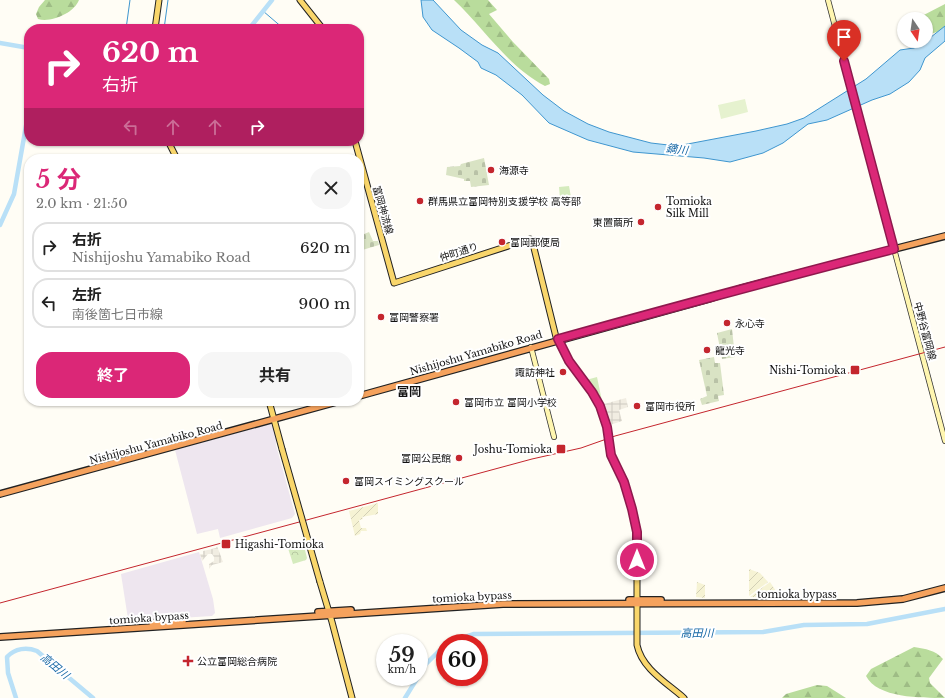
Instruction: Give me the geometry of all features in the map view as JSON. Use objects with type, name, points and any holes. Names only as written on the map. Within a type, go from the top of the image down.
[{"type":"highway","name":"Nishijoshu Yamabiko Road","points":[[364,395],[558,339],[703,301],[738,289],[945,236]]},
{"type":"highway","name":"Nishijoshu Yamabiko Road","points":[[0,494],[323,406]]},
{"type":"highway","name":"tomioka bypass","points":[[637,602],[857,600],[904,595],[945,585]]},
{"type":"highway","name":"tomioka bypass","points":[[0,634],[503,602],[865,602],[904,599],[945,588]]},
{"type":"highway","name":"tomioka bypass","points":[[0,637],[328,613]]},
{"type":"main road","points":[[155,24],[159,0]]},
{"type":"main road","points":[[300,0],[319,24]]},
{"type":"main road","name":"中野谷富岡線","points":[[828,0],[945,441]]},
{"type":"main road","name":"富岡神流線","points":[[364,174],[394,283]]},
{"type":"main road","name":"仲町通り","points":[[394,283],[530,239],[558,339]]},
{"type":"main road","points":[[558,339],[569,361],[592,392],[600,406],[607,427],[611,455],[627,488],[637,532],[637,645],[641,657],[646,665],[684,698]]},
{"type":"main road","points":[[531,347],[554,437]]},
{"type":"main road","points":[[270,406],[328,613],[332,622],[351,698]]},
{"type":"shaded area","points":[[626,398],[628,407],[619,410],[622,421],[610,425],[608,423],[604,404]]},
{"type":"shaded area","points":[[270,424],[273,425],[276,445],[295,514],[292,518],[220,538],[218,529],[197,534],[175,450]]},
{"type":"shaded area","points":[[378,503],[378,514],[362,517],[363,519],[359,520],[361,528],[366,528],[367,531],[361,531],[360,534],[355,536],[349,511]]},
{"type":"shaded area","points":[[217,546],[223,562],[212,565],[209,569],[209,564],[214,561],[214,557],[212,554],[208,554],[202,561],[200,554],[203,554],[203,551],[216,548]]},
{"type":"shaded area","points":[[199,552],[213,599],[215,613],[212,616],[131,621],[128,619],[121,574]]},
{"type":"shaded area","points":[[749,569],[760,573],[768,582],[749,596]]},
{"type":"shaded area","points":[[697,582],[705,585],[705,598],[696,597]]},
{"type":"shaded area","points":[[770,582],[777,595],[774,597],[750,597]]},
{"type":"green space","points":[[45,0],[79,0],[72,9],[62,16],[49,20],[38,19],[36,14],[39,7]]},
{"type":"green space","points":[[454,0],[488,0],[497,10],[489,14],[513,42],[549,79],[550,84],[545,86],[531,78],[519,68],[496,46]]},
{"type":"green space","points":[[945,4],[945,30],[933,33],[933,12],[930,12]]},
{"type":"green space","points":[[745,99],[748,112],[721,119],[718,105]]},
{"type":"green space","points":[[484,158],[489,185],[471,187],[470,181],[464,181],[464,179],[446,175],[447,167],[460,166],[461,164]]},
{"type":"green space","points":[[569,186],[571,197],[560,198],[559,187]]},
{"type":"green space","points":[[369,232],[373,241],[378,241],[379,245],[364,250],[364,234]]},
{"type":"green space","points":[[732,329],[735,357],[722,359],[717,333]]},
{"type":"green space","points":[[714,357],[715,363],[720,363],[724,395],[718,396],[719,401],[702,405],[700,399],[707,396],[699,360]]},
{"type":"green space","points":[[597,377],[602,401],[600,403],[586,380]]},
{"type":"green space","points":[[303,542],[307,558],[306,560],[293,564],[287,545]]},
{"type":"green space","points":[[914,647],[926,649],[943,659],[929,678],[930,683],[945,698],[912,697],[890,693],[880,689],[866,676],[871,669]]},
{"type":"green space","points":[[817,685],[827,686],[846,698],[782,698],[786,694]]},
{"type":"water","points":[[421,0],[433,0],[461,30],[482,45],[498,53],[543,95],[564,111],[588,124],[609,132],[651,143],[677,146],[756,131],[787,124],[804,118],[866,79],[900,50],[933,48],[933,35],[945,26],[945,41],[925,58],[920,70],[909,82],[890,94],[872,100],[827,120],[808,124],[783,143],[763,153],[730,162],[704,158],[633,152],[588,140],[549,123],[522,95],[496,75],[481,68],[478,62],[432,30],[423,17]]},
{"type":"waterway","points":[[127,24],[130,0]]},
{"type":"waterway","points":[[165,24],[168,0]]},
{"type":"waterway","name":"鏑川","points":[[253,24],[272,0]]},
{"type":"waterway","points":[[263,11],[278,24]]},
{"type":"waterway","points":[[0,43],[24,47]]},
{"type":"waterway","name":"鏑川","points":[[0,225],[14,194],[24,137]]},
{"type":"waterway","name":"高田川","points":[[474,634],[763,632],[804,625],[867,624],[945,609]]},
{"type":"waterway","name":"高田川","points":[[16,698],[8,673],[7,657],[21,649],[37,651],[93,698]]},
{"type":"waterway","name":"高田川","points":[[428,662],[436,654]]},
{"type":"waterway","name":"高田川","points":[[405,698],[412,686]]},
{"type":"railway","points":[[0,603],[532,459],[581,448],[615,436],[945,347]]},
{"type":"place","name":"海源寺","points":[[491,170]]},
{"type":"place","name":"群馬県立富岡特別支援学校 高等部","points":[[420,201]]},
{"type":"place","name":"Tomioka Silk Mill","points":[[658,207]]},
{"type":"place","name":"東置繭所","points":[[641,222]]},
{"type":"place","name":"富岡郵便局","points":[[502,242]]},
{"type":"place","name":"富岡警察署","points":[[381,317]]},
{"type":"place","name":"永心寺","points":[[727,323]]},
{"type":"place","name":"龍光寺","points":[[707,350]]},
{"type":"place","name":"Nishi-Tomioka","points":[[855,370]]},
{"type":"place","name":"諏訪神社","points":[[563,372]]},
{"type":"place","name":"富岡市立 富岡小学校","points":[[456,402]]},
{"type":"place","name":"富岡市役所","points":[[637,406]]},
{"type":"place","name":"Joshu-Tomioka","points":[[561,449]]},
{"type":"place","name":"富岡公民館","points":[[459,458]]},
{"type":"place","name":"富岡スイミングスクール","points":[[346,481]]},
{"type":"place","name":"Higashi-Tomioka","points":[[226,544]]},
{"type":"place","name":"公立富岡総合病院","points":[[188,661]]},
{"type":"district","name":"富岡","points":[[409,391]]},
{"type":"route","points":[[637,560],[637,532],[627,488],[611,455],[607,427],[600,406],[585,381],[569,361],[558,339],[703,301],[738,289],[894,249],[844,61]]}]
